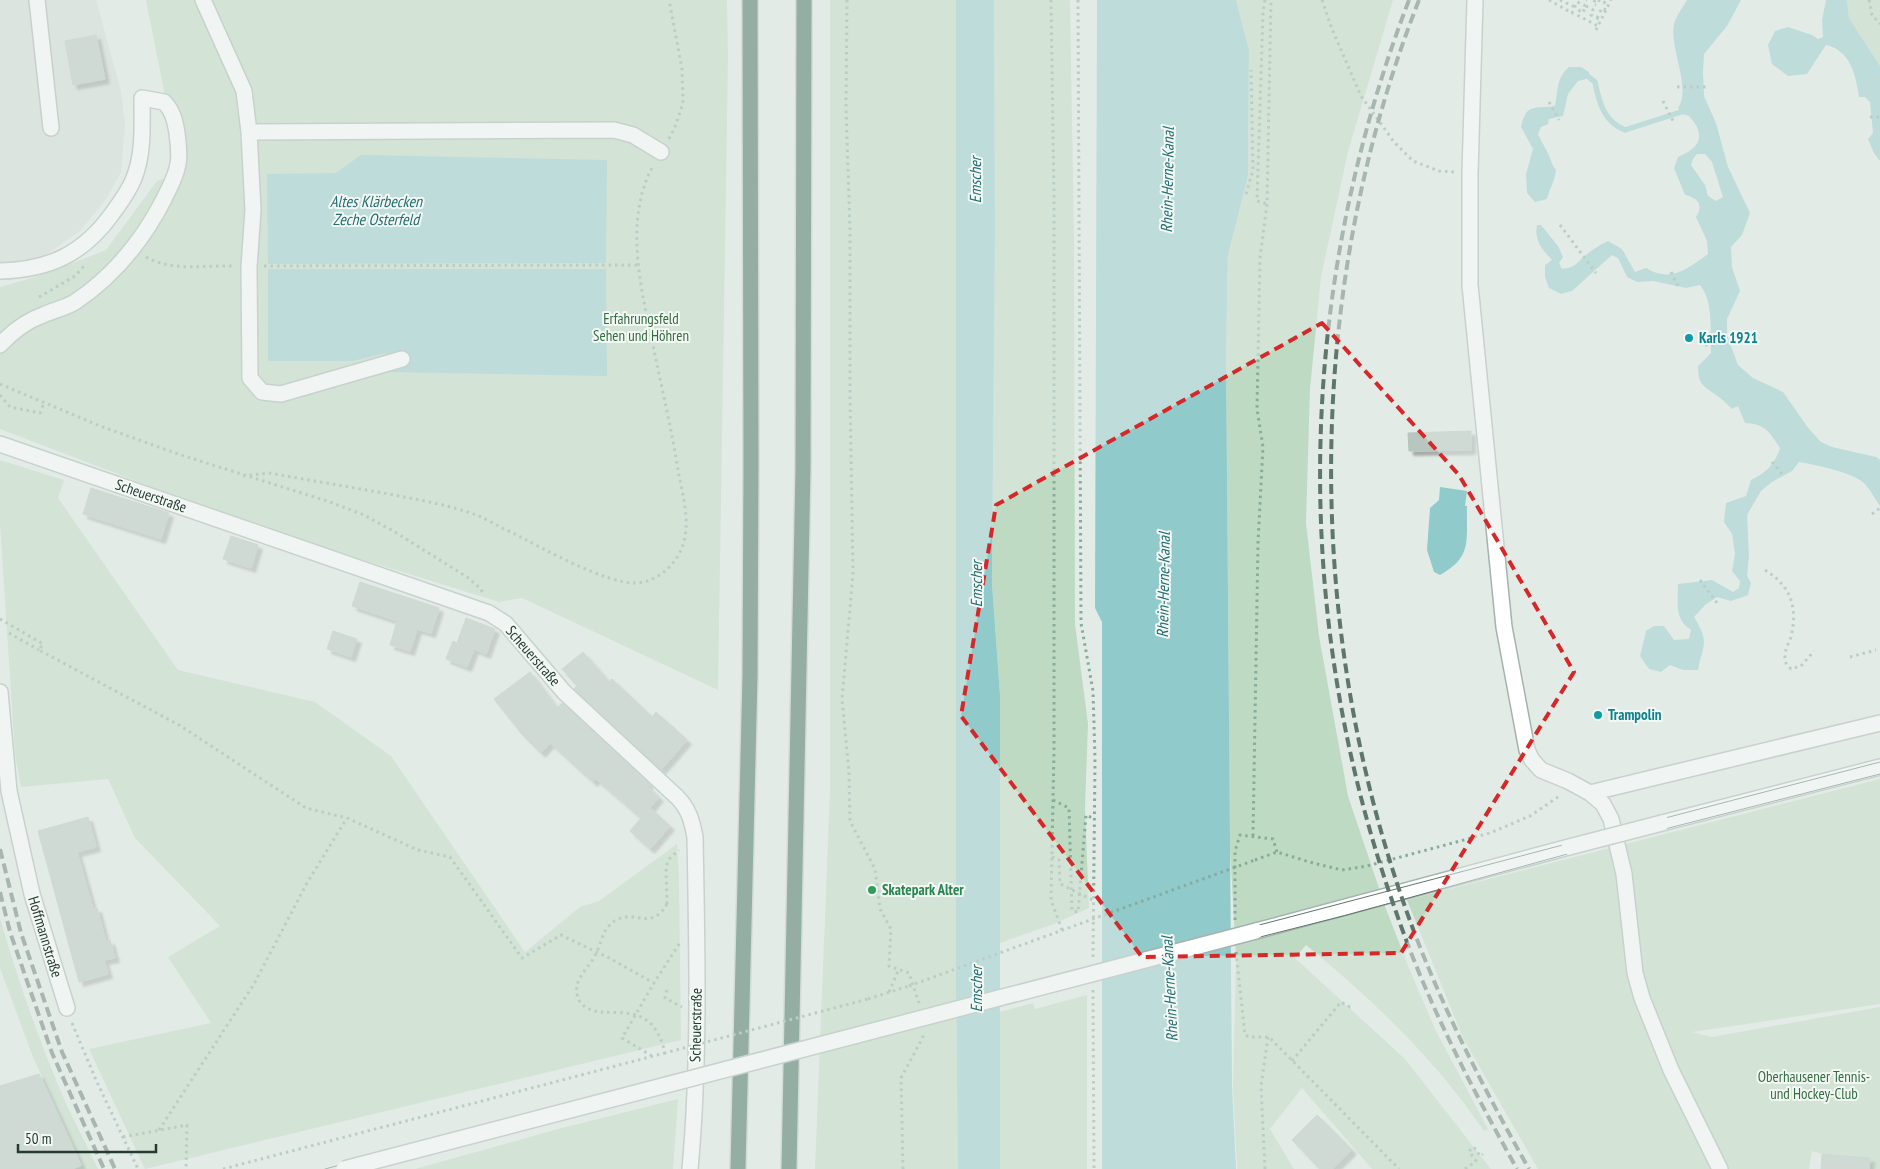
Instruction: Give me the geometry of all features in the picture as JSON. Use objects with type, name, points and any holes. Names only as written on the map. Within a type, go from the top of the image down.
[{"type":"highway","points":[[738,1169],[750,666],[750,0]]},
{"type":"highway","points":[[789,1169],[803,469],[804,0]]},
{"type":"street","points":[[37,0],[51,128]]},
{"type":"street","points":[[203,0],[244,91],[249,132],[253,210],[249,267],[250,378],[262,392],[281,394],[402,359]]},
{"type":"street","points":[[1475,0],[1470,173],[1470,285],[1504,627],[1527,750],[1532,760],[1541,770],[1568,781],[1590,793],[1602,804],[1611,819],[1624,874],[1634,973],[1671,1070],[1720,1169]]},
{"type":"street","points":[[0,271],[16,271],[55,261],[80,248],[103,226],[134,178],[142,144],[142,98],[164,102],[172,112],[175,122],[178,163],[174,179],[156,214],[135,246],[106,278],[75,302],[61,310],[43,314],[21,326],[0,345]]},
{"type":"street","points":[[249,132],[614,130],[633,135],[661,152]]},
{"type":"street","name":"Scheuerstraße","points":[[0,444],[489,613],[506,624],[564,692],[682,802],[690,816],[695,837],[697,923],[697,1034],[694,1124],[690,1169]]},
{"type":"street","name":"Hoffmannstraße","points":[[0,692],[9,791],[32,894],[66,1008]]},
{"type":"street","points":[[1590,793],[1880,723]]},
{"type":"street","points":[[344,1169],[1880,767]]},
{"type":"path","points":[[847,0],[846,106],[850,231],[853,574],[842,699],[849,772],[850,821],[875,869],[880,909],[891,929],[889,966],[909,973],[922,1012]]},
{"type":"path","points":[[1051,0],[1054,200],[1053,800],[1051,900],[1062,930]]},
{"type":"path","points":[[1078,0],[1081,622],[1093,692],[1093,960]]},
{"type":"path","points":[[1265,0],[1263,12],[1257,201],[1267,204]]},
{"type":"path","points":[[1253,836],[1258,542],[1264,447],[1257,409],[1260,258],[1267,204],[1271,0]]},
{"type":"path","points":[[1322,0],[1332,29],[1361,96],[1394,142],[1413,161],[1439,171],[1470,173]]},
{"type":"path","points":[[1549,0],[1572,13],[1577,2],[1593,10],[1591,15],[1599,19]]},
{"type":"path","points":[[1560,0],[1575,7]]},
{"type":"path","points":[[1596,6],[1593,4],[1598,0],[1604,3],[1606,0]]},
{"type":"path","points":[[1586,6],[1583,12],[1580,10],[1577,15],[1597,28],[1602,8],[1606,10],[1611,0]]},
{"type":"path","points":[[1869,0],[1872,15],[1880,24]]},
{"type":"path","points":[[1246,194],[1253,170],[1251,70]]},
{"type":"path","points":[[1676,87],[1709,87]]},
{"type":"path","points":[[1549,102],[1559,120]]},
{"type":"path","points":[[1663,102],[1673,120]]},
{"type":"path","points":[[1870,118],[1880,117]]},
{"type":"path","points":[[1253,170],[1258,170]]},
{"type":"path","points":[[1560,225],[1596,273]]},
{"type":"path","points":[[135,246],[141,254],[158,264],[232,266]]},
{"type":"path","points":[[75,276],[86,264]]},
{"type":"path","points":[[244,476],[269,473],[437,503],[478,516],[564,558],[614,579],[636,583],[652,579],[663,573],[676,560],[685,539],[686,521],[674,441],[643,297],[638,264],[265,266]]},
{"type":"path","points":[[1671,272],[1679,288]]},
{"type":"path","points":[[1705,344],[1737,342]]},
{"type":"path","points":[[0,384],[108,429],[364,515],[467,577],[480,588],[486,599],[489,613]]},
{"type":"path","points":[[0,395],[10,408],[40,413],[44,403]]},
{"type":"path","points":[[1772,462],[1784,476]]},
{"type":"path","points":[[1872,514],[1879,509]]},
{"type":"path","points":[[1765,570],[1778,579],[1786,588],[1794,611],[1794,623],[1784,656],[1786,664],[1791,669],[1801,666],[1814,651]]},
{"type":"path","points":[[1700,580],[1717,603]]},
{"type":"path","points":[[0,619],[43,644],[39,650]]},
{"type":"path","points":[[9,633],[179,725],[306,808],[347,818],[418,850],[450,857],[522,958],[561,935],[609,958],[654,983]]},
{"type":"path","points":[[1850,657],[1876,650]]},
{"type":"path","points":[[223,1169],[868,999],[909,986],[1277,852],[1313,864],[1342,870],[1367,866],[1490,833],[1530,816],[1563,793],[1568,781]]},
{"type":"path","points":[[1053,800],[1069,808],[1072,911],[1078,912],[1086,815],[1094,819]]},
{"type":"path","points":[[159,1130],[254,984],[307,883],[347,818]]},
{"type":"path","points":[[1240,835],[1273,839],[1277,852]]},
{"type":"path","points":[[665,1053],[658,1032],[642,1018],[624,1012],[593,1011],[586,1008],[579,999],[577,988],[579,981],[597,951],[606,929],[612,923],[622,918],[648,920],[662,912],[667,904],[666,867],[670,858],[695,837]]},
{"type":"path","points":[[1052,857],[1059,860],[1060,884],[1093,900]]},
{"type":"path","points":[[652,1056],[622,1038],[678,944],[697,923]]},
{"type":"path","points":[[889,992],[898,970]]},
{"type":"path","points":[[1093,989],[1094,1169]]},
{"type":"path","points":[[667,990],[666,998],[684,1008]]},
{"type":"path","points":[[1292,1061],[1341,1002],[1350,1007],[1353,1006]]},
{"type":"path","points":[[66,1008],[96,1080],[138,1169]]},
{"type":"path","points":[[903,1169],[902,1078],[927,1029]]},
{"type":"path","points":[[1249,1037],[1268,1037],[1399,1169]]},
{"type":"path","points":[[1265,1169],[1261,1086],[1268,1037]]},
{"type":"path","points":[[124,1137],[187,1125],[186,1169]]},
{"type":"path","points":[[1465,1169],[1476,1160],[1469,1151],[1474,1148],[1480,1156],[1483,1154]]},
{"type":"highlighted area","points":[[1322,323],[1459,475],[1574,672],[1401,953],[1142,957],[961,716],[996,505]]},
{"type":"shaded area","points":[[0,0],[96,0],[121,91],[125,125],[121,172],[106,199],[81,230],[50,252],[20,267],[0,268]]},
{"type":"green space","name":"Erfahrungsfeld Sehen und Höhren","points":[[146,0],[727,0],[728,58],[718,690],[522,598],[499,602],[341,553],[149,486],[0,429],[0,287],[42,275],[106,250],[157,181],[180,173]]},
{"type":"green space","points":[[830,0],[956,0],[956,989],[958,1169],[815,1169],[830,791]]},
{"type":"green space","points":[[994,0],[1070,0],[1074,236],[1075,624],[1088,724],[1085,808],[1089,908],[1054,924],[1000,943],[1000,695],[992,584],[995,233]]},
{"type":"green space","points":[[1236,0],[1393,0],[1348,152],[1321,277],[1310,389],[1306,523],[1319,636],[1348,796],[1386,909],[1409,968],[1435,1029],[1488,1129],[1484,1131],[1445,1079],[1424,1055],[1355,987],[1306,945],[1295,958],[1405,1059],[1491,1169],[1372,1169],[1302,1088],[1270,1129],[1294,1169],[1237,1169],[1233,1086],[1236,957],[1230,848],[1226,352],[1228,255],[1248,176],[1249,50]]},
{"type":"green space","points":[[1847,0],[1880,0],[1880,66],[1849,18]]},
{"type":"green space","points":[[0,460],[64,480],[58,498],[178,670],[315,702],[391,756],[525,952],[580,907],[599,901],[677,844],[681,1040],[145,1169],[89,1049],[211,1023],[168,957],[220,926],[135,838],[108,779],[21,787],[15,755],[0,523]]},
{"type":"green space","name":"Oberhausener Tennis- und Hockey-Club","points":[[1880,779],[1880,1004],[1692,1032],[1712,1037],[1880,1007],[1880,1169],[1821,1169],[1822,1154],[1812,1151],[1809,1169],[1538,1169],[1463,1038],[1407,900]]},
{"type":"green space","points":[[0,918],[20,984],[44,1049],[65,1102],[98,1169],[76,1169],[82,1166],[33,1057],[0,968]]},
{"type":"green space","points":[[1087,995],[1087,1169],[1000,1169],[1000,1012],[1033,1003],[1035,1009]]},
{"type":"green space","points":[[678,1099],[673,1169],[415,1169],[558,1129]]},
{"type":"water","name":"Emscher","points":[[956,0],[994,0],[995,233],[992,584],[1000,695],[1000,1169],[958,1169],[956,989]]},
{"type":"water","name":"Rhein-Herne-Kanal","points":[[1097,0],[1236,0],[1249,50],[1248,176],[1228,255],[1226,352],[1232,1085],[1236,1169],[1102,1169],[1102,622],[1095,608]]},
{"type":"water","points":[[1687,0],[1741,0],[1727,26],[1704,54],[1703,72],[1704,96],[1716,123],[1728,167],[1750,213],[1742,235],[1731,247],[1732,267],[1740,291],[1727,319],[1727,335],[1738,365],[1753,378],[1783,392],[1809,429],[1821,442],[1832,447],[1876,457],[1880,460],[1880,506],[1866,485],[1858,479],[1842,472],[1814,465],[1799,462],[1792,471],[1772,482],[1761,491],[1747,515],[1749,556],[1747,576],[1751,583],[1748,595],[1731,601],[1717,597],[1705,605],[1694,617],[1704,638],[1698,670],[1683,670],[1670,665],[1661,672],[1649,669],[1640,656],[1646,631],[1654,626],[1664,626],[1674,640],[1689,639],[1691,630],[1679,616],[1678,584],[1712,580],[1733,592],[1739,588],[1740,581],[1732,571],[1735,554],[1732,534],[1724,522],[1726,503],[1746,496],[1751,480],[1769,467],[1780,448],[1773,437],[1762,427],[1745,423],[1738,406],[1732,409],[1700,381],[1698,366],[1711,353],[1711,327],[1707,300],[1700,285],[1686,288],[1653,281],[1637,282],[1627,277],[1618,258],[1612,255],[1572,291],[1561,294],[1549,288],[1545,277],[1545,265],[1552,260],[1540,244],[1536,231],[1537,225],[1541,225],[1558,246],[1563,257],[1559,263],[1562,269],[1574,266],[1591,251],[1608,241],[1622,249],[1635,272],[1646,268],[1663,274],[1671,274],[1686,269],[1708,254],[1707,241],[1696,217],[1699,209],[1698,203],[1693,198],[1685,195],[1674,168],[1678,157],[1694,147],[1699,140],[1697,128],[1693,121],[1689,116],[1682,114],[1678,108],[1682,100],[1683,90],[1673,34],[1674,24]],"holes":[[[1697,154],[1705,154],[1712,162],[1723,197],[1716,201],[1708,196],[1705,185],[1691,165]]]},
{"type":"water","points":[[1826,0],[1847,0],[1849,18],[1880,66],[1880,161],[1868,139],[1873,133],[1870,102],[1865,97],[1859,97],[1854,72],[1841,52],[1826,45],[1807,74],[1788,76],[1772,64],[1768,45],[1775,31],[1788,27],[1818,39],[1823,37],[1822,20]]},
{"type":"water","points":[[1569,67],[1581,67],[1589,72],[1590,78],[1578,81],[1568,94],[1563,116],[1549,119],[1548,124],[1541,127],[1538,134],[1556,170],[1547,199],[1535,202],[1527,193],[1526,174],[1533,149],[1521,127],[1523,119],[1525,114],[1532,109],[1555,106],[1560,80]]},
{"type":"water","name":"Altes Klärbecken Zeche Osterfeld","points":[[361,155],[607,160],[606,263],[268,264],[267,174],[336,173]]},
{"type":"water","name":"Altes Klärbecken Zeche Osterfeld","points":[[268,269],[606,269],[607,376],[391,372],[386,353],[353,361],[268,361]]},
{"type":"water","points":[[1440,487],[1467,491],[1465,506],[1467,506],[1467,538],[1463,554],[1458,561],[1440,575],[1434,572],[1427,550],[1430,508],[1439,500]]},
{"type":"building","points":[[96,35],[105,79],[73,85],[65,41]]},
{"type":"building","points":[[1471,431],[1471,450],[1409,451],[1408,433]]},
{"type":"building","points":[[91,488],[169,513],[161,539],[83,514]]},
{"type":"building","points":[[231,536],[258,545],[251,568],[223,559]]},
{"type":"building","points":[[360,582],[439,608],[431,633],[417,629],[410,651],[390,645],[397,621],[352,606]]},
{"type":"building","points":[[466,618],[495,629],[486,654],[474,649],[467,667],[446,659],[453,641],[457,643]]},
{"type":"building","points":[[333,631],[357,639],[351,657],[327,649]]},
{"type":"building","points":[[583,652],[609,682],[612,679],[652,717],[656,712],[687,740],[661,770],[574,689],[577,686],[562,669]]},
{"type":"building","points":[[530,672],[557,708],[562,703],[649,784],[647,786],[659,797],[650,808],[670,826],[650,849],[630,831],[641,818],[596,779],[593,782],[550,743],[541,753],[521,733],[494,699]]},
{"type":"building","points":[[88,817],[96,847],[77,852],[93,909],[97,908],[106,942],[110,940],[115,958],[104,960],[108,974],[79,982],[38,831]]},
{"type":"building","points":[[39,1074],[81,1165],[71,1169],[0,1169],[0,1086]]},
{"type":"building","points":[[1317,1115],[1352,1150],[1333,1169],[1320,1169],[1292,1140]]},
{"type":"building","points":[[1822,1154],[1870,1158],[1869,1169],[1821,1169]]},
{"type":"waterway","points":[[1590,78],[1595,82],[1598,97],[1607,117],[1625,130],[1681,112]]},
{"type":"tram line","points":[[325,1169],[1880,762]]},
{"type":"tram line","points":[[366,1169],[1035,994],[1347,915],[1571,853],[1880,774]]},
{"type":"railway","points":[[1409,0],[1372,111],[1344,224],[1327,339],[1320,453],[1323,568],[1337,683],[1361,797],[1395,909],[1407,943],[1450,1042],[1482,1106],[1517,1169]]},
{"type":"railway","points":[[1419,0],[1382,109],[1355,222],[1338,336],[1331,451],[1335,566],[1348,681],[1371,794],[1404,904],[1430,972],[1460,1039],[1529,1169]]},
{"type":"railway","points":[[0,849],[21,933],[62,1052],[115,1169]]},
{"type":"railway","points":[[0,892],[10,932],[52,1053],[104,1169]]},
{"type":"place","name":"Karls 1921","points":[[1689,338]]},
{"type":"place","name":"Trampolin","points":[[1598,715]]},
{"type":"place","name":"Skatepark Alter","points":[[872,890]]}]
